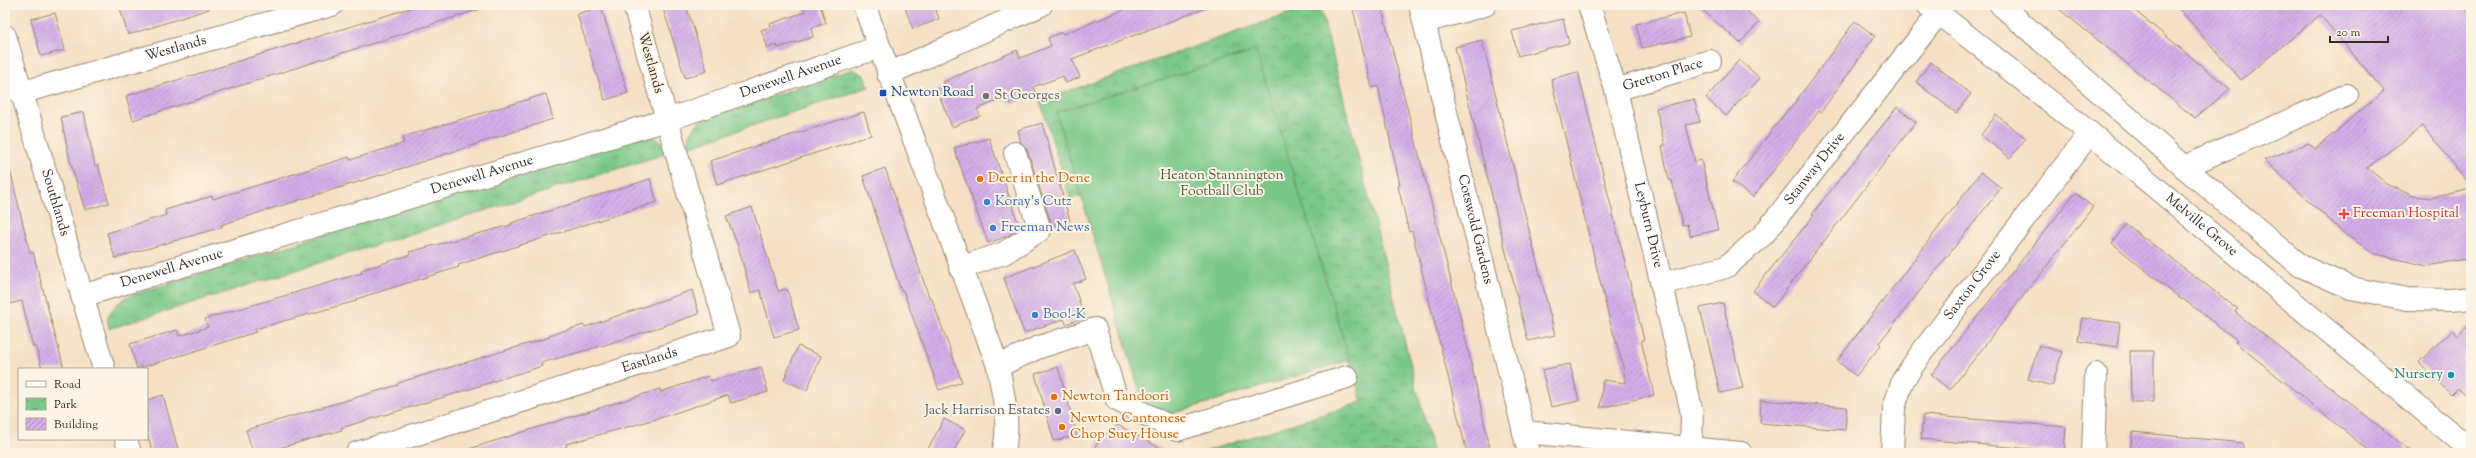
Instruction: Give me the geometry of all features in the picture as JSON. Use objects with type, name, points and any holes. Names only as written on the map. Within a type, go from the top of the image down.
[{"type":"street","name":"Westlands","points":[[20,93],[332,5]]},
{"type":"street","name":"Westlands","points":[[634,5],[667,120]]},
{"type":"street","points":[[864,5],[960,268],[998,366],[1005,407],[1005,445],[1003,453]]},
{"type":"street","points":[[888,74],[1041,5]]},
{"type":"street","points":[[1423,13],[1484,5]]},
{"type":"street","name":"Leyburn Drive","points":[[1589,5],[1616,90],[1692,413],[1691,448]]},
{"type":"street","points":[[2001,5],[2184,167],[2300,266],[2351,288],[2407,299],[2451,300],[2471,298]]},
{"type":"street","name":"Melville Grove","points":[[1934,9],[2090,133],[2471,450]]},
{"type":"street","name":"Stanway Drive","points":[[1661,284],[1726,267],[1763,235],[1934,9]]},
{"type":"street","name":"Cotswold Gardens","points":[[1423,13],[1527,443]]},
{"type":"street","name":"Southlands","points":[[5,36],[20,93],[104,368]]},
{"type":"street","name":"Denewell Avenue","points":[[82,296],[667,120],[879,47]]},
{"type":"street","name":"Gretton Place","points":[[1616,90],[1710,61]]},
{"type":"street","points":[[2184,167],[2347,95]]},
{"type":"street","name":"Eastlands","points":[[357,453],[729,336],[667,120]]},
{"type":"street","name":"Saxton Grove","points":[[1892,453],[1894,408],[1903,380],[1922,352],[2090,133]]},
{"type":"street","points":[[960,268],[1004,253],[1040,230],[1016,153]]},
{"type":"street","points":[[998,366],[1037,348],[1095,329],[1117,400],[1177,430],[1347,376]]},
{"type":"street","points":[[2093,453],[2096,374]]},
{"type":"street","points":[[126,440],[130,453]]},
{"type":"street","points":[[1527,443],[1691,448],[1741,453]]},
{"type":"green space","name":"Heaton Stannington Football Club","points":[[1313,5],[1320,5],[1433,453],[1200,453],[1362,402],[1349,360],[1160,417],[1082,197],[1070,198],[1040,101]]},
{"type":"green space","name":"Heaton Stannington Football Club","points":[[1256,51],[1350,360],[1160,417],[1146,412],[1056,112]]},
{"type":"green space","points":[[853,69],[864,75],[869,87],[688,147],[690,134],[700,120]]},
{"type":"green space","points":[[651,136],[663,143],[668,153],[109,329],[107,317],[116,305],[126,297],[636,137]]},
{"type":"building","points":[[119,5],[208,5],[209,9],[128,35]]},
{"type":"building","points":[[420,5],[480,5],[480,9],[133,120],[126,96]]},
{"type":"building","points":[[662,5],[686,5],[707,71],[685,78]]},
{"type":"building","points":[[803,5],[820,5],[826,23],[811,28],[813,37],[778,48],[777,45],[768,48],[761,30],[771,27],[770,24],[805,12]]},
{"type":"building","points":[[904,5],[934,5],[939,19],[913,29]]},
{"type":"building","name":"St Georges","points":[[1136,5],[1208,5],[1208,7],[1072,59],[1080,77],[1066,83],[1063,76],[1033,87],[1036,94],[1010,104],[1008,97],[977,109],[980,116],[952,127],[937,90],[945,86],[943,82],[1017,50],[1020,58],[1051,46],[1048,38],[1062,32],[1063,34]]},
{"type":"building","points":[[1352,5],[1381,5],[1464,332],[1491,453],[1467,453],[1412,231],[1409,232],[1398,186],[1400,185],[1378,86],[1372,88]]},
{"type":"building","points":[[1697,5],[1740,5],[1759,22],[1740,43]]},
{"type":"building","points":[[2054,5],[2128,5],[2230,89],[2195,118]]},
{"type":"building","points":[[2176,5],[2462,5],[2471,16],[2471,186],[2423,126],[2367,168],[2387,184],[2413,196],[2431,198],[2471,189],[2471,258],[2427,266],[2376,254],[2346,235],[2264,160],[2309,143],[2315,149],[2384,91],[2320,15],[2241,80]]},
{"type":"building","points":[[601,7],[628,93],[605,100],[577,14]]},
{"type":"building","points":[[55,13],[65,50],[41,56],[31,19]]},
{"type":"building","points":[[1684,13],[1690,37],[1642,48],[1636,24]]},
{"type":"building","points":[[1563,19],[1569,43],[1518,56],[1512,31]]},
{"type":"building","points":[[1855,21],[1875,36],[1821,112],[1819,111],[1753,197],[1732,182],[1789,108],[1790,109]]},
{"type":"building","points":[[1482,40],[1555,335],[1528,341],[1455,47]]},
{"type":"building","points":[[1739,60],[1760,78],[1726,116],[1706,98]]},
{"type":"building","points":[[1931,62],[1971,94],[1956,113],[1916,82]]},
{"type":"building","points":[[1578,72],[1644,340],[1641,340],[1654,395],[1600,408],[1603,380],[1626,383],[1551,79]]},
{"type":"building","points":[[546,94],[553,119],[221,225],[222,227],[115,258],[107,233],[166,215],[165,210],[212,196],[213,199],[349,157],[350,160],[404,143],[402,137]]},
{"type":"building","points":[[1694,99],[1700,122],[1686,125],[1695,162],[1701,160],[1718,230],[1690,236],[1687,224],[1682,225],[1672,180],[1669,180],[1662,146],[1665,145],[1656,108]]},
{"type":"building","points":[[1897,107],[1916,122],[1773,307],[1753,291]]},
{"type":"building","points":[[84,112],[95,166],[98,165],[109,203],[85,210],[70,161],[61,117]]},
{"type":"building","points":[[864,112],[871,135],[717,185],[710,161]]},
{"type":"building","points":[[1996,115],[2026,138],[2010,158],[1981,135]]},
{"type":"building","points":[[1042,123],[1070,221],[1052,226],[1027,149],[1021,143],[1018,130]]},
{"type":"building","points":[[989,138],[1020,228],[1008,236],[988,243],[954,148]]},
{"type":"building","points":[[885,168],[929,297],[931,297],[962,382],[939,390],[903,290],[901,291],[863,176]]},
{"type":"building","points":[[1981,172],[2001,188],[1879,343],[1881,345],[1856,376],[1837,361]]},
{"type":"building","points":[[5,174],[11,174],[30,253],[33,252],[64,368],[42,368],[36,347],[33,347],[22,301],[9,304],[5,289]]},
{"type":"building","points":[[650,179],[657,202],[458,265],[459,267],[356,299],[356,301],[255,329],[256,332],[137,368],[130,344],[177,330],[179,336],[208,327],[205,319],[362,273],[361,270],[410,255],[409,252],[511,225],[511,223]]},
{"type":"building","points":[[2075,193],[2093,207],[1950,390],[1931,375]]},
{"type":"building","points":[[752,207],[778,291],[787,289],[799,330],[774,337],[760,290],[751,293],[738,246],[726,216]]},
{"type":"building","points":[[2126,224],[2238,309],[2235,312],[2413,453],[2372,453],[2235,342],[2237,340],[2183,299],[2182,300],[2112,243]]},
{"type":"building","points":[[1075,250],[1086,279],[1073,284],[1085,317],[1066,324],[1064,319],[1024,333],[1004,278]]},
{"type":"building","points":[[692,290],[699,314],[608,344],[541,363],[542,366],[341,428],[342,430],[262,453],[253,453],[246,430],[398,385],[398,383],[550,337],[549,335],[584,325],[585,327]]},
{"type":"building","points":[[1723,303],[1743,388],[1720,393],[1700,308]]},
{"type":"building","points":[[2082,318],[2120,323],[2117,347],[2078,341]]},
{"type":"building","name":"Nursery","points":[[2471,323],[2471,401],[2458,388],[2451,395],[2419,362],[2452,330],[2457,336]]},
{"type":"building","points":[[2039,345],[2062,352],[2052,386],[2028,379]]},
{"type":"building","points":[[798,346],[821,356],[807,390],[784,380]]},
{"type":"building","points":[[2130,351],[2154,351],[2154,402],[2131,402]]},
{"type":"building","points":[[1570,364],[1579,401],[1551,407],[1542,370]]},
{"type":"building","points":[[761,367],[768,392],[731,403],[728,395],[663,417],[566,444],[567,447],[547,453],[470,453],[469,449],[660,389],[660,392],[709,376],[711,381]]},
{"type":"building","points":[[1058,367],[1077,435],[1054,441],[1035,374]]},
{"type":"building","points":[[163,395],[179,453],[153,453],[148,436],[148,400]]},
{"type":"building","points":[[1761,400],[1847,407],[1845,430],[1760,423]]},
{"type":"building","points":[[1923,415],[2066,427],[2064,452],[1921,439]]},
{"type":"building","points":[[944,419],[965,430],[953,453],[926,453]]},
{"type":"building","points":[[1118,425],[1169,453],[1092,453],[1100,439]]},
{"type":"building","points":[[2133,432],[2243,443],[2243,453],[2130,453]]},
{"type":"place","name":"Newton Road","points":[[883,93]]},
{"type":"place","name":"St Georges","points":[[986,96]]},
{"type":"place","name":"Deer in the Dene","points":[[980,179]]},
{"type":"place","name":"Koray’s Cutz","points":[[987,202]]},
{"type":"place","name":"Freeman Hospital","points":[[2344,214]]},
{"type":"place","name":"Freeman News","points":[[993,228]]},
{"type":"place","name":"Boo!-K","points":[[1035,315]]},
{"type":"place","name":"Nursery","points":[[2451,375]]},
{"type":"place","name":"Newton Tandoori","points":[[1054,397]]},
{"type":"place","name":"Jack Harrison Estates","points":[[1058,411]]},
{"type":"place","name":"Newton Cantonese Chop Suey House","points":[[1062,427]]}]
